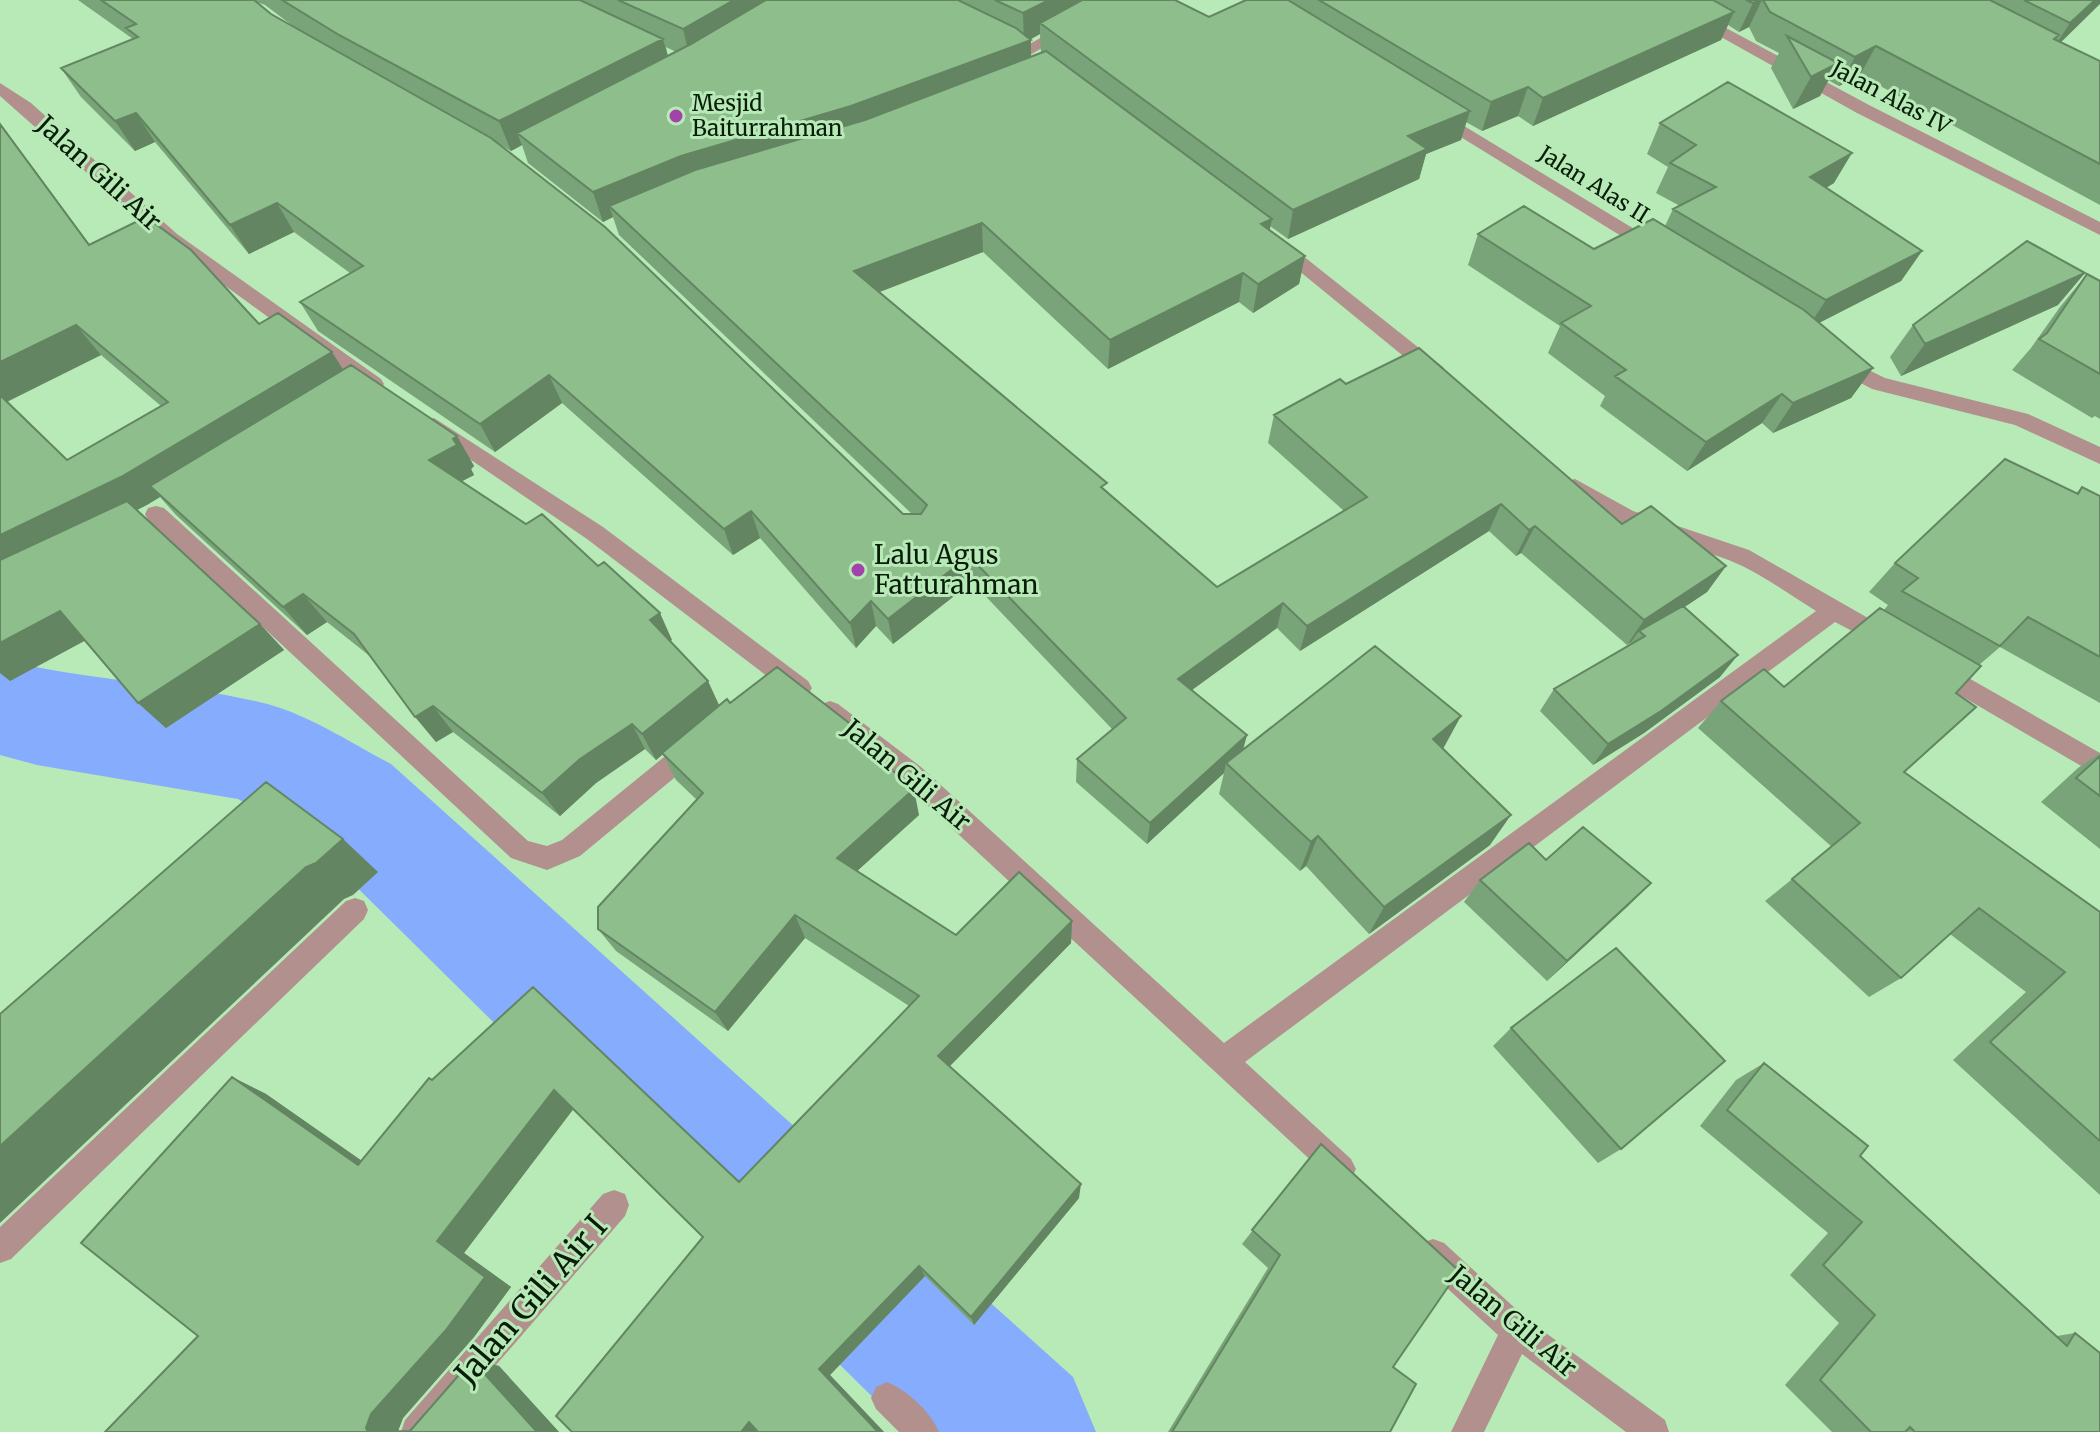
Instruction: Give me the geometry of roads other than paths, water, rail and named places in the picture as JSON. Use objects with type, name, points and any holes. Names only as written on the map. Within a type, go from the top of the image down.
[{"type":"street","points":[[1041,65],[1017,48],[1117,0]]},
{"type":"street","name":"Jalan Alas IV","points":[[1663,0],[1863,109],[2100,229]]},
{"type":"street","name":"Jalan Gili Air","points":[[0,88],[171,238],[363,386],[403,404],[595,533],[912,775],[1353,1179]]},
{"type":"street","name":"Jalan Alas II","points":[[1426,108],[1669,258]]},
{"type":"street","points":[[1262,233],[1458,390]]},
{"type":"street","points":[[1818,349],[1879,384],[2021,419],[2100,456]]},
{"type":"street","points":[[1554,470],[1591,500],[1613,512],[1741,556],[2100,766]]},
{"type":"street","points":[[156,513],[520,850],[533,856],[547,858],[571,848],[712,732]]},
{"type":"street","points":[[1224,1060],[1834,610]]},
{"type":"street","points":[[759,693],[782,674]]},
{"type":"street","points":[[0,1248],[355,910]]},
{"type":"street","name":"Jalan Gili Air I","points":[[417,1432],[614,1205]]},
{"type":"street","name":"Jalan Gili Air","points":[[1411,1234],[1517,1331],[1653,1432]]},
{"type":"street","points":[[1467,1432],[1517,1331]]},
{"type":"street","points":[[887,1398],[923,1432]]},
{"type":"waterway","points":[[0,707],[37,717],[260,752],[349,801],[1018,1432]]},
{"type":"place","name":"Mesjid Baiturrahman","points":[[676,116]]},
{"type":"place","name":"Lalu Agus Fatturahman","points":[[858,570]]}]
